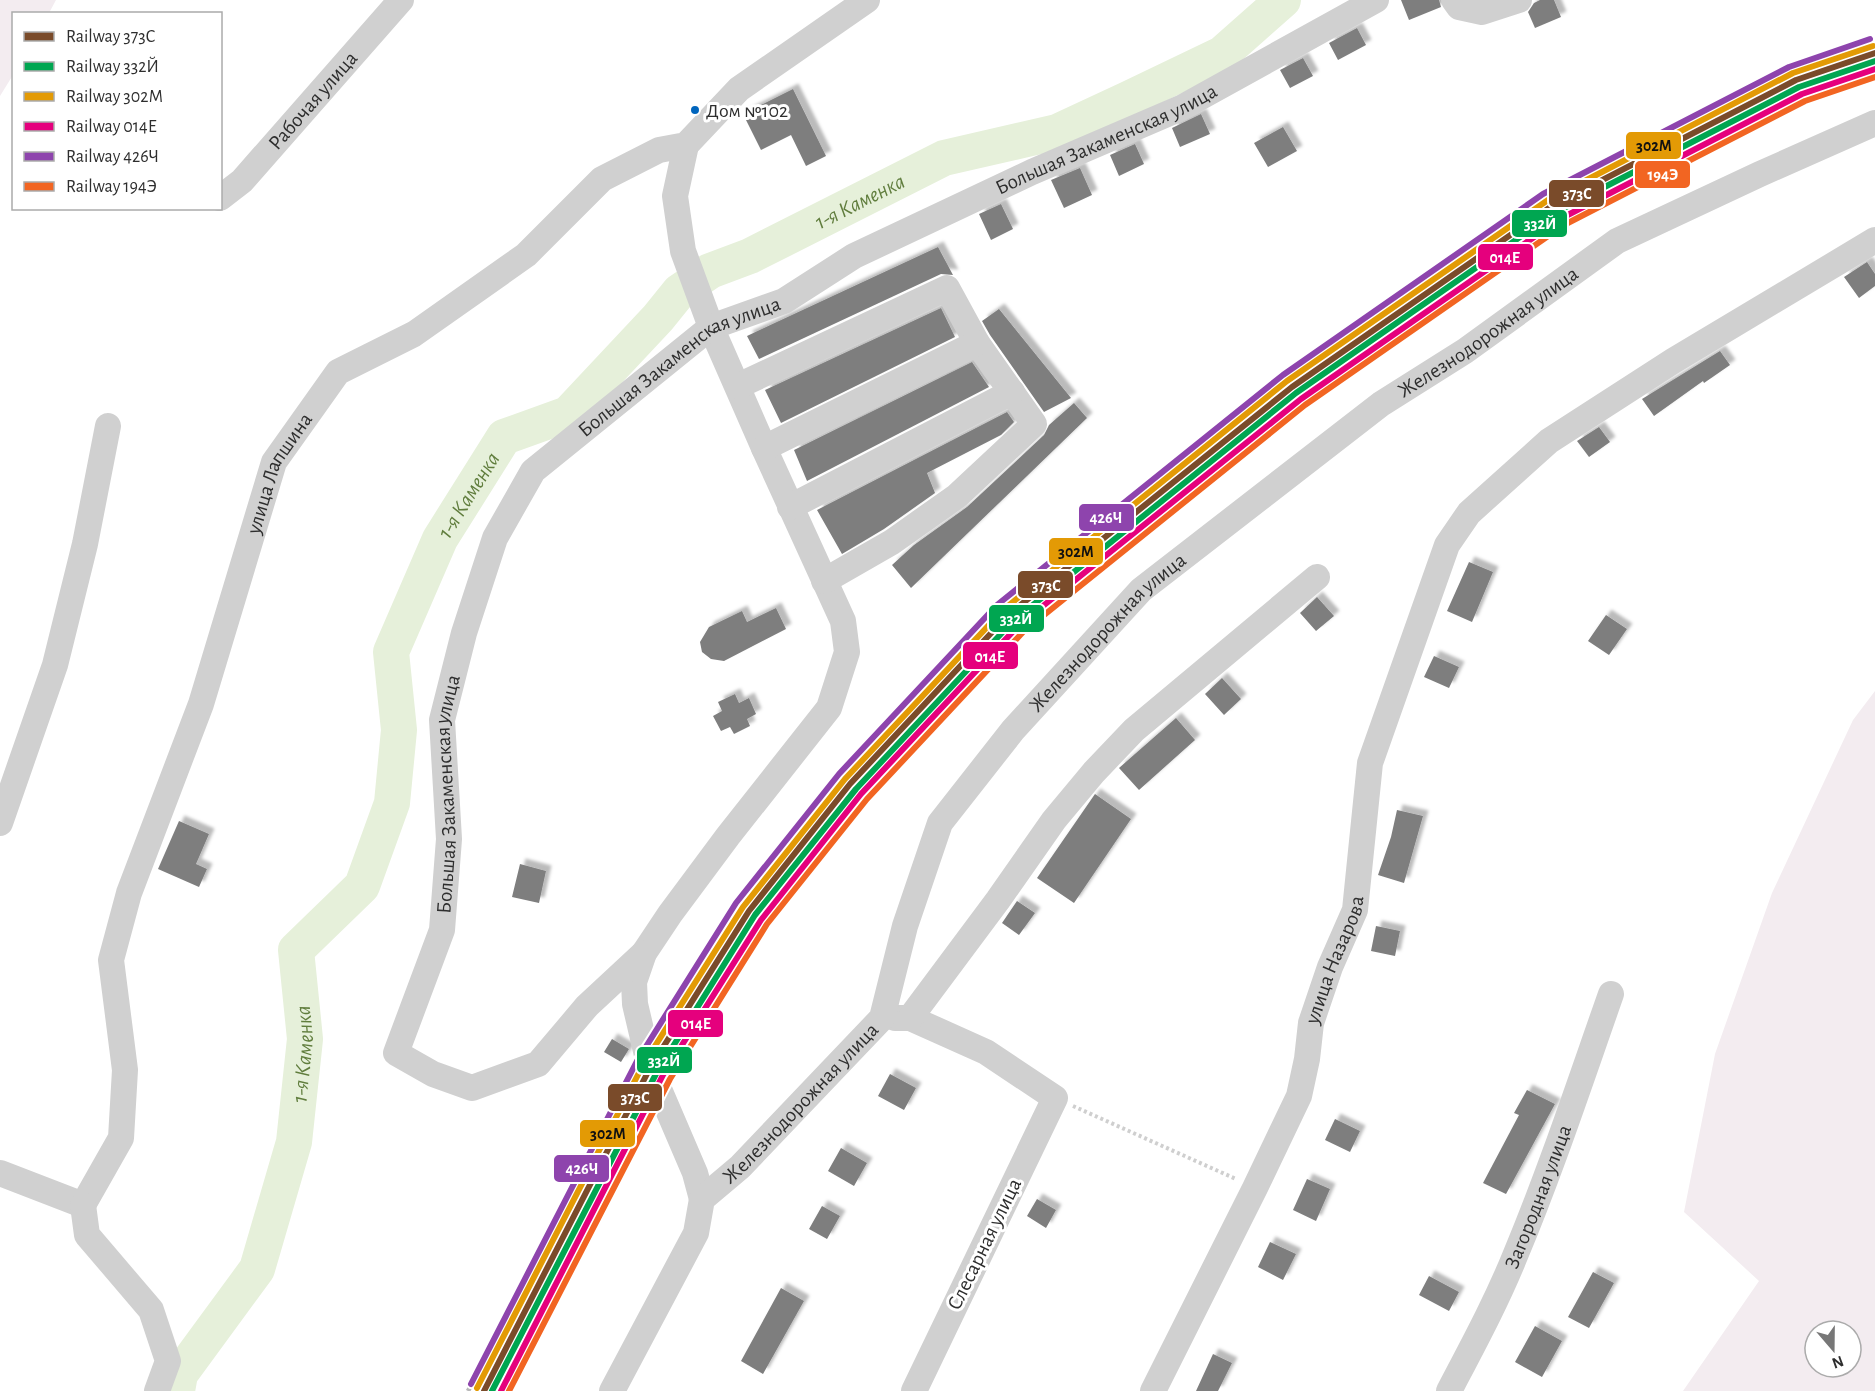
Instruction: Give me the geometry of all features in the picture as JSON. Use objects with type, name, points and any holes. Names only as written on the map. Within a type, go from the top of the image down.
[{"type":"street","name":"Рабочая улица","points":[[222,196],[242,181],[401,0]]},
{"type":"street","points":[[702,1199],[695,1173],[650,1068],[635,1004],[634,982],[644,953],[670,914],[728,836],[830,708],[847,652],[843,621],[711,327],[683,251],[675,196],[686,145],[739,88],[867,0]]},
{"type":"street","name":"Большая Закаменская улица","points":[[644,953],[587,1006],[538,1064],[472,1088],[433,1074],[396,1053],[442,930],[449,839],[442,720],[464,633],[495,538],[533,471],[711,327],[784,301],[864,251],[1032,172],[1181,108],[1376,0]]},
{"type":"street","points":[[1454,0],[1459,8],[1482,12],[1519,0]]},
{"type":"street","name":"Железнодорожная улица","points":[[612,1391],[696,1233],[702,1199],[740,1167],[882,1018],[905,927],[940,823],[1013,730],[1141,590],[1381,404],[1465,351],[1617,241],[1875,123]]},
{"type":"street","name":"улица Лапшина","points":[[83,1206],[121,1138],[125,1070],[111,960],[129,893],[201,704],[274,462],[338,372],[414,334],[526,255],[602,179],[659,150],[686,145]]},
{"type":"street","name":"улица Назарова","points":[[1153,1391],[1299,1096],[1307,1059],[1311,1023],[1330,967],[1355,910],[1370,763],[1447,545],[1469,513],[1549,441],[1673,361],[1875,240]]},
{"type":"street","points":[[738,386],[947,288],[977,343],[1034,424],[957,496],[892,542],[824,581]]},
{"type":"street","points":[[764,448],[977,343]]},
{"type":"street","points":[[790,507],[1012,392]]},
{"type":"street","points":[[0,823],[55,665],[85,544],[108,426]]},
{"type":"street","points":[[910,1018],[1054,820],[1094,772],[1134,730],[1317,577]]},
{"type":"street","name":"Загородная улица","points":[[1449,1391],[1490,1314],[1519,1248],[1611,994]]},
{"type":"street","points":[[882,1018],[910,1018],[986,1052],[1055,1098]]},
{"type":"street","name":"Слесарная улица","points":[[914,1391],[1055,1098]]},
{"type":"street","points":[[0,1173],[83,1206],[87,1235],[151,1310],[168,1361],[157,1391]]},
{"type":"path","points":[[1055,1098],[1255,1188]]},
{"type":"shaded area","points":[[0,0],[56,0],[50,12],[12,12],[12,77],[0,96]]},
{"type":"shaded area","points":[[1875,691],[1875,1391],[1683,1391],[1759,1281],[1684,1212],[1715,1054],[1772,893],[1853,720]]},
{"type":"building","points":[[1401,0],[1439,0],[1441,7],[1409,20]]},
{"type":"building","points":[[1540,0],[1554,0],[1561,17],[1535,28],[1528,12],[1534,3]]},
{"type":"building","points":[[1357,28],[1366,45],[1338,60],[1329,43]]},
{"type":"building","points":[[1303,58],[1313,76],[1290,88],[1280,70]]},
{"type":"building","points":[[793,89],[826,156],[806,166],[791,135],[761,150],[743,114]]},
{"type":"building","points":[[1201,114],[1210,134],[1180,147],[1172,128]]},
{"type":"building","points":[[1283,127],[1297,151],[1268,167],[1254,143]]},
{"type":"building","points":[[1135,144],[1144,164],[1119,176],[1110,155]]},
{"type":"building","points":[[1080,168],[1092,195],[1064,208],[1051,180]]},
{"type":"building","points":[[1001,204],[1013,229],[991,240],[979,214]]},
{"type":"building","points":[[938,247],[953,275],[941,274],[759,359],[747,336]]},
{"type":"building","points":[[1867,262],[1875,274],[1875,286],[1859,298],[1844,277]]},
{"type":"building","points":[[941,308],[955,337],[781,423],[765,390]]},
{"type":"building","points":[[999,309],[1071,398],[1044,412],[982,321]]},
{"type":"building","points":[[1720,351],[1730,365],[1654,416],[1642,399]]},
{"type":"building","points":[[972,362],[989,387],[807,481],[794,450]]},
{"type":"building","points":[[1074,403],[1087,418],[911,588],[892,565],[914,545],[967,507],[1044,435],[1049,425]]},
{"type":"building","points":[[1007,412],[1014,422],[1001,435],[927,473],[935,493],[884,529],[842,554],[817,510]]},
{"type":"building","points":[[1599,427],[1610,442],[1589,457],[1577,441]]},
{"type":"building","points":[[1469,562],[1493,572],[1472,622],[1447,611]]},
{"type":"building","points":[[1317,597],[1334,616],[1316,631],[1300,613]]},
{"type":"building","points":[[776,608],[786,629],[724,661],[711,659],[702,652],[700,642],[709,627],[742,611],[747,622]]},
{"type":"building","points":[[1606,615],[1627,629],[1609,655],[1588,641]]},
{"type":"building","points":[[1434,656],[1459,667],[1449,688],[1424,677]]},
{"type":"building","points":[[1222,678],[1241,699],[1224,715],[1205,694]]},
{"type":"building","points":[[735,694],[739,703],[749,698],[756,714],[747,719],[750,726],[734,734],[730,727],[721,731],[713,716],[722,711],[718,702]]},
{"type":"building","points":[[1176,718],[1195,740],[1139,790],[1119,768]]},
{"type":"building","points":[[1095,794],[1131,819],[1074,903],[1037,878]]},
{"type":"building","points":[[1397,810],[1423,816],[1404,883],[1378,875],[1391,837]]},
{"type":"building","points":[[179,821],[209,834],[196,864],[207,869],[199,887],[158,869]]},
{"type":"building","points":[[520,864],[546,871],[539,903],[512,897]]},
{"type":"building","points":[[1017,901],[1035,913],[1019,935],[1002,923]]},
{"type":"building","points":[[1376,926],[1400,931],[1395,956],[1371,951]]},
{"type":"building","points":[[612,1039],[629,1049],[621,1062],[604,1052]]},
{"type":"building","points":[[890,1074],[916,1088],[904,1110],[878,1096]]},
{"type":"building","points":[[1527,1090],[1555,1104],[1506,1194],[1483,1183],[1519,1115],[1514,1113]]},
{"type":"building","points":[[1335,1119],[1360,1131],[1350,1152],[1325,1140]]},
{"type":"building","points":[[841,1148],[867,1163],[854,1186],[828,1171]]},
{"type":"building","points":[[1307,1179],[1330,1189],[1316,1221],[1293,1210]]},
{"type":"building","points":[[1037,1199],[1056,1210],[1046,1228],[1027,1216]]},
{"type":"building","points":[[822,1206],[840,1216],[827,1239],[809,1229]]},
{"type":"building","points":[[1270,1242],[1296,1254],[1283,1280],[1258,1267]]},
{"type":"building","points":[[1593,1272],[1614,1283],[1589,1328],[1568,1317]]},
{"type":"building","points":[[1429,1276],[1459,1292],[1449,1311],[1419,1295]]},
{"type":"building","points":[[781,1288],[804,1301],[763,1374],[741,1361]]},
{"type":"building","points":[[1535,1326],[1562,1341],[1542,1377],[1515,1362]]},
{"type":"building","points":[[1213,1354],[1232,1363],[1218,1391],[1196,1391]]},
{"type":"waterway","name":"1-я Каменка","points":[[177,1391],[180,1374],[257,1269],[294,1142],[305,1039],[296,950],[362,886],[392,803],[399,730],[391,652],[440,539],[504,437],[568,414],[658,318],[679,292],[710,271],[750,256],[944,158],[1057,132],[1128,99],[1222,54],[1283,0]]},
{"type":"railway","points":[[468,1391],[607,1125],[647,1053],[737,903],[840,777],[998,606],[1286,375],[1545,194],[1792,66],[1875,38]]},
{"type":"rail line","name":"426Ч","points":[[471,1384],[637,1061],[736,903],[839,774],[997,605],[1283,375],[1543,194],[1789,67],[1870,39]]},
{"type":"rail line","name":"302М","points":[[477,1388],[643,1065],[743,907],[845,779],[1003,610],[1287,381],[1548,200],[1793,73],[1873,46]]},
{"type":"rail line","name":"373C","points":[[484,1391],[650,1068],[749,911],[850,784],[1008,615],[1292,387],[1552,206],[1796,80],[1875,53]]},
{"type":"rail line","name":"332Й","points":[[492,1391],[657,1072],[755,915],[856,789],[1013,621],[1296,393],[1556,212],[1799,87],[1875,61]]},
{"type":"rail line","name":"014Е","points":[[501,1391],[663,1075],[761,920],[861,794],[1018,626],[1301,399],[1560,219],[1802,94],[1875,69]]},
{"type":"rail line","name":"194Э","points":[[509,1391],[670,1079],[767,924],[867,799],[1023,632],[1305,405],[1564,225],[1805,101],[1875,77]]},
{"type":"place","name":"Дом №102","points":[[695,110]]}]
